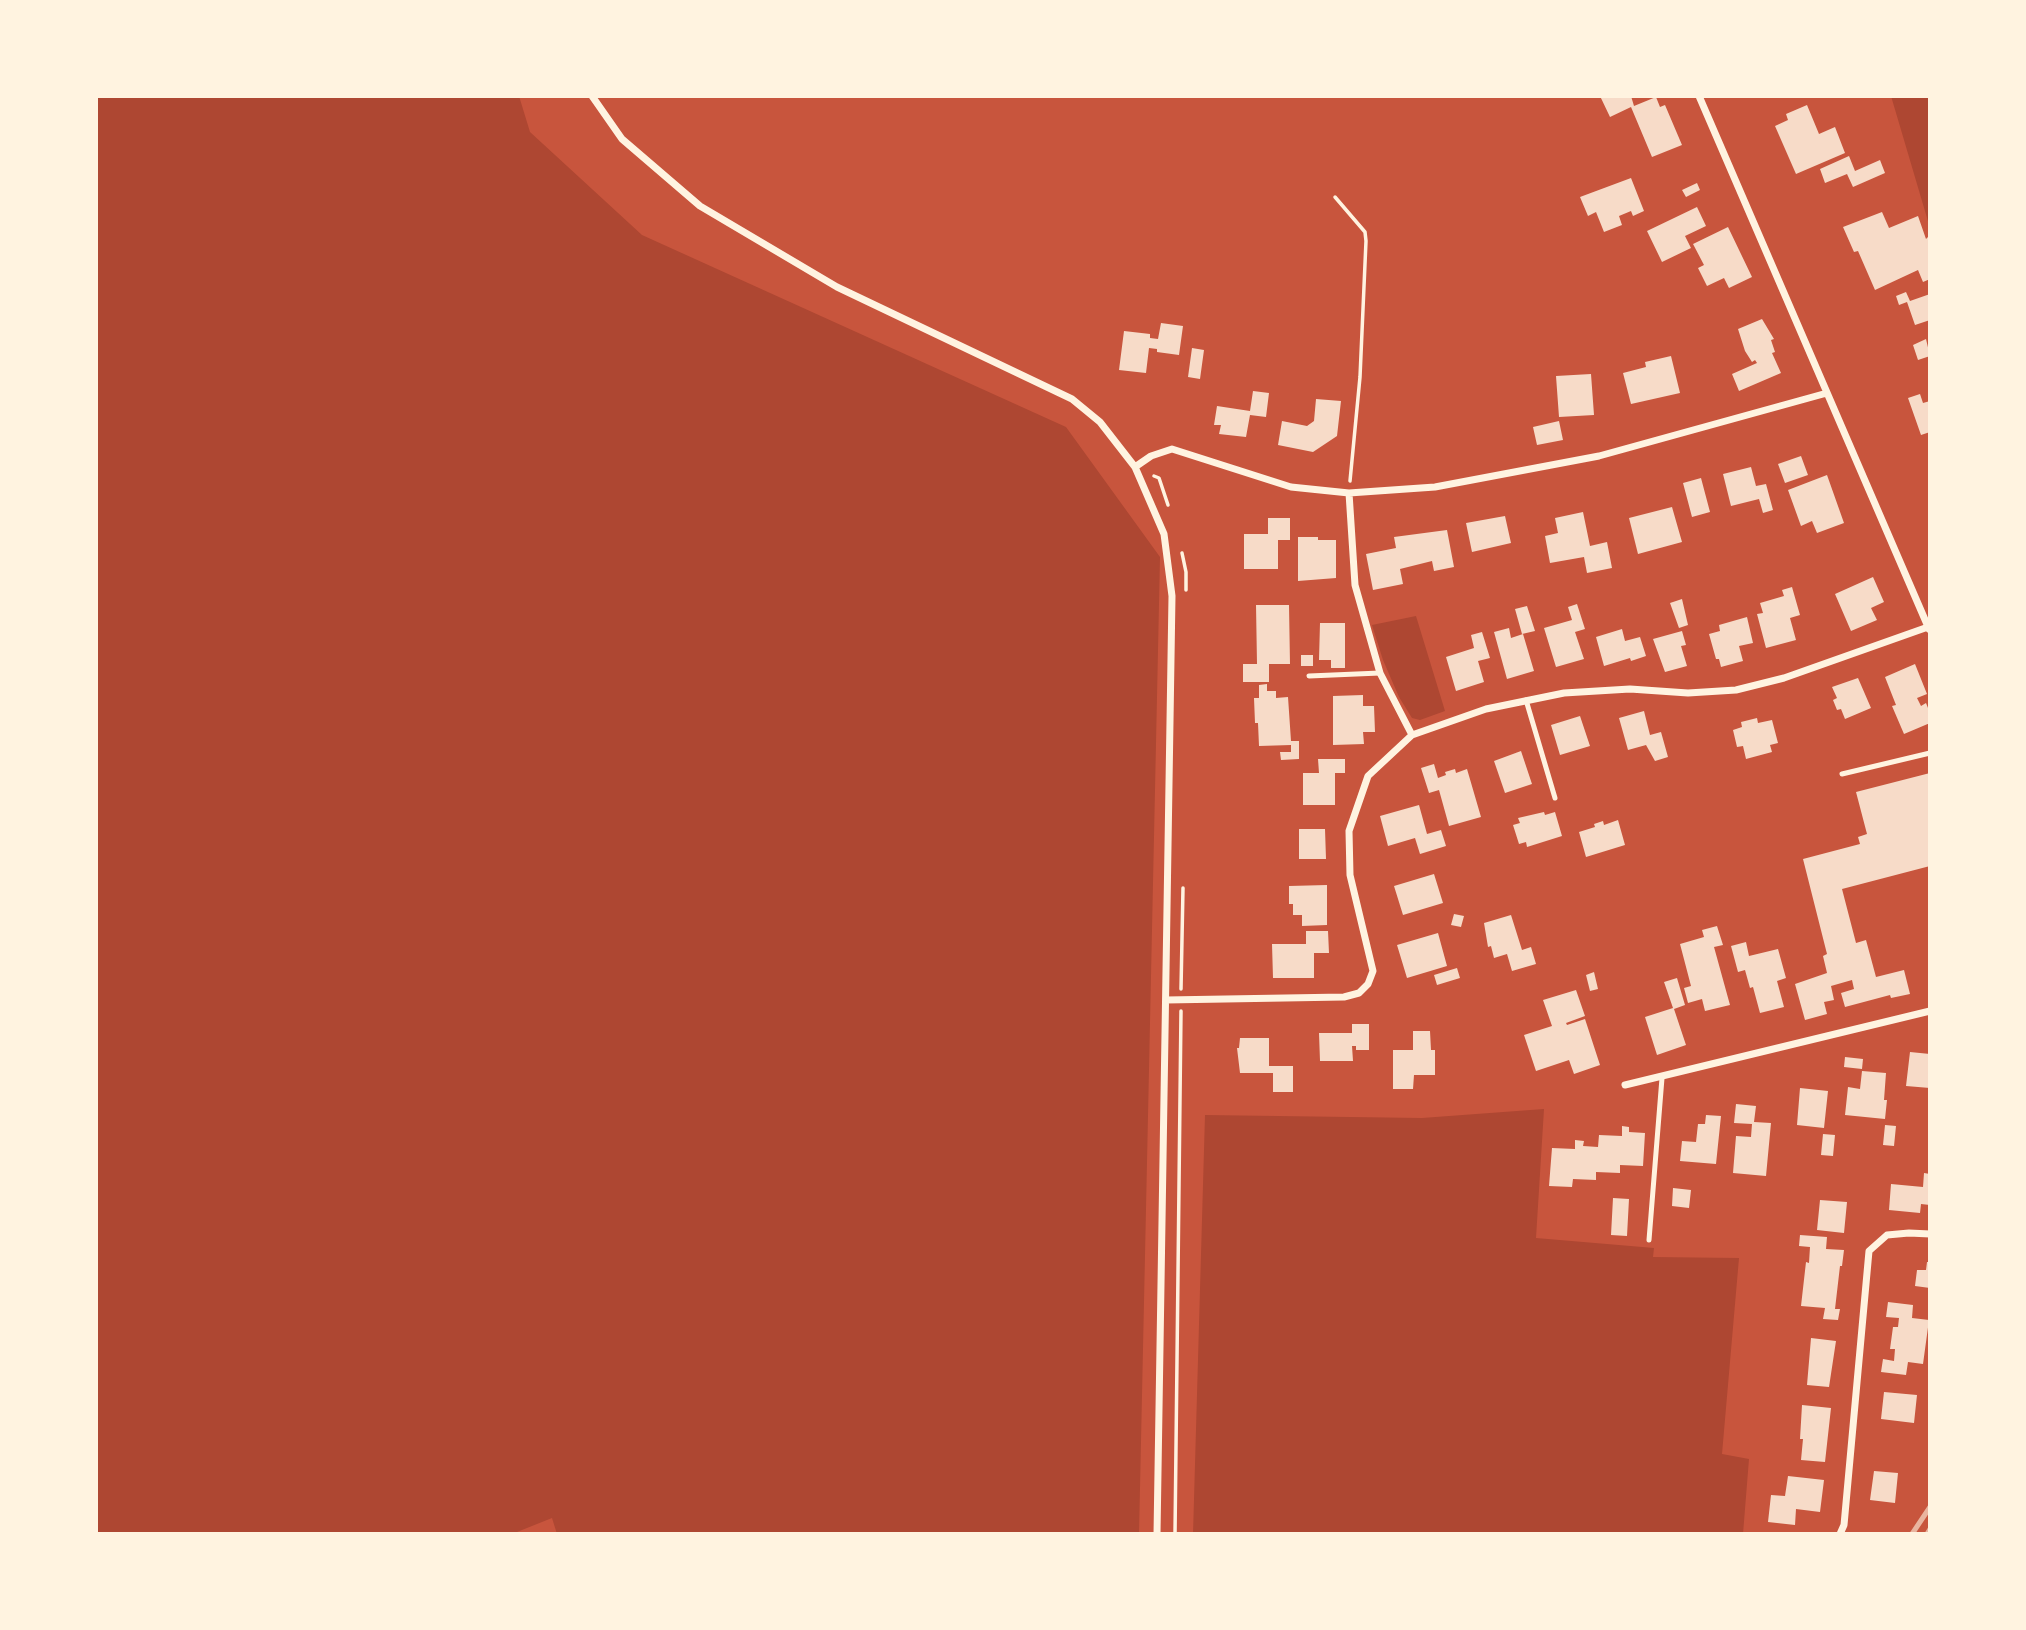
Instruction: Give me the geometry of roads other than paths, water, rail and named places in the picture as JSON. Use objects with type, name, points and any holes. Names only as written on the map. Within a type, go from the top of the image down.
[{"type":"street","points":[[592,96],[622,139],[700,206],[836,287],[1072,399],[1100,422],[1135,467],[1164,534],[1171,596],[1157,1534]]},
{"type":"street","points":[[1166,1000],[1344,997],[1359,993],[1368,984],[1373,971],[1350,874],[1349,831],[1368,776],[1412,735],[1486,709],[1564,692],[1630,690],[1688,693],[1736,690],[1784,678],[1929,628],[1699,96]]},
{"type":"street","points":[[1135,467],[1151,456],[1172,449],[1291,487],[1349,493],[1435,487],[1599,456],[1827,393]]},
{"type":"street","points":[[1349,493],[1355,585],[1380,673],[1412,735]]},
{"type":"street","points":[[1625,1086],[1930,1011]]},
{"type":"street","points":[[1840,1534],[1844,1525],[1869,1251],[1887,1235],[1930,1234]]},
{"type":"lane","points":[[1309,676],[1380,673]]},
{"type":"lane","points":[[1526,700],[1555,798]]},
{"type":"lane","points":[[1842,774],[1930,753]]},
{"type":"lane","points":[[1649,1240],[1662,1078]]},
{"type":"railway","points":[[1912,1534],[1930,1507]]},
{"type":"railway","points":[[1927,1534],[1930,1529]]}]
